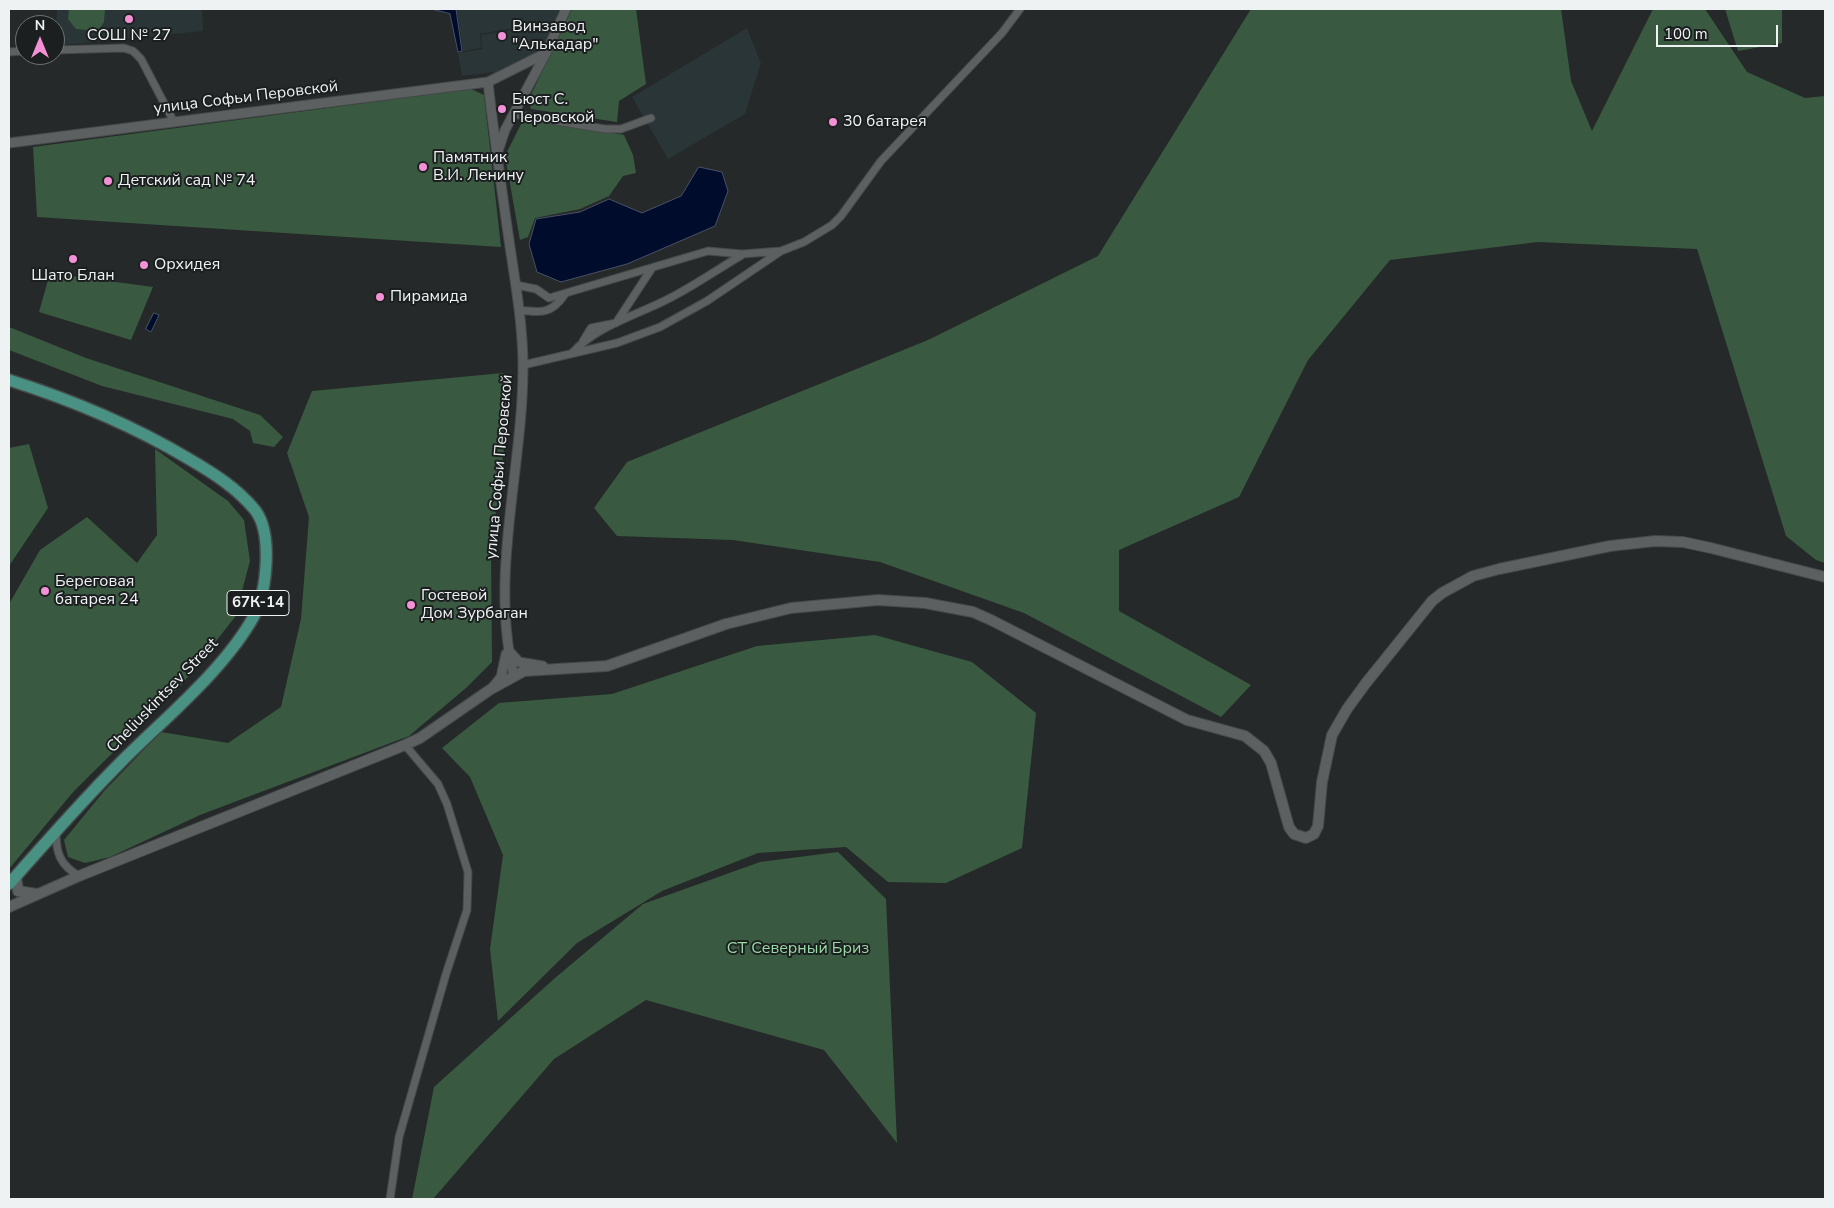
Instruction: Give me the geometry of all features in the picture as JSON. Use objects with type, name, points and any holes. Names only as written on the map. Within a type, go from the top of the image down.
[{"type":"main road","name":"Cheliuskintsev Street","points":[[9,380],[63,397],[121,422],[223,480],[256,511],[266,540],[266,578],[255,615],[230,650],[12,880]]},
{"type":"main road","points":[[9,907],[79,876],[405,745],[420,738],[490,689],[524,671],[613,664],[726,624],[791,608],[878,600],[946,606],[992,620],[1187,720],[1245,736],[1260,748],[1271,763],[1289,827],[1294,834],[1306,838],[1314,834],[1318,826],[1326,755],[1332,735],[1347,709],[1432,601],[1442,593],[1473,576],[1610,546],[1656,540],[1712,548],[1825,577]]},
{"type":"main road","points":[[12,880],[18,891],[38,894]]},
{"type":"main road","points":[[9,897],[12,899],[38,894]]},
{"type":"street","points":[[497,158],[500,142],[546,53],[566,9]]},
{"type":"street","points":[[523,365],[617,343],[660,327],[707,301],[781,251],[804,242],[842,216],[881,161],[990,45],[1020,9]]},
{"type":"street","points":[[65,50],[124,48],[133,51],[140,59],[174,122]]},
{"type":"street","name":"улица Софьи Перовской","points":[[9,143],[488,82],[546,53]]},
{"type":"street","name":"улица Софьи Перовской","points":[[488,82],[497,158],[520,310],[523,365],[522,411],[507,552],[507,646],[514,676]]},
{"type":"street","points":[[513,114],[605,130],[621,129],[650,118]]},
{"type":"street","points":[[516,285],[536,289],[549,298],[708,251],[742,254],[781,251]]},
{"type":"street","points":[[572,353],[582,343],[591,328],[616,322],[664,302],[742,254]]},
{"type":"street","points":[[616,322],[652,268]]},
{"type":"street","points":[[520,310],[540,313],[558,306],[565,294]]},
{"type":"street","points":[[507,646],[519,662],[526,665],[558,668]]},
{"type":"street","points":[[490,689],[501,677],[507,646]]},
{"type":"street","points":[[390,1199],[399,1137],[446,974],[467,910],[468,872],[447,804],[438,784],[405,745]]},
{"type":"street","points":[[56,832],[56,850],[63,864],[79,876]]},
{"type":"shaded area","name":"СОШ № 27","points":[[57,9],[202,9],[203,31],[65,45],[65,15],[57,15]]},
{"type":"shaded area","name":"Винзавод \"Алькадар\"","points":[[457,9],[560,9],[556,21],[480,34],[481,48],[463,51]]},
{"type":"shaded area","points":[[556,23],[543,49],[495,72],[462,76],[458,53],[482,49],[481,35]]},
{"type":"shaded area","points":[[747,28],[761,63],[745,114],[668,159],[632,97]]},
{"type":"green space","points":[[69,9],[105,9],[104,22],[98,31],[76,29],[68,19]]},
{"type":"green space","points":[[572,9],[636,9],[646,84],[619,101],[617,122],[531,109],[528,101]]},
{"type":"green space","points":[[1251,9],[1561,9],[1571,81],[1592,131],[1653,9],[1705,9],[1747,72],[1805,98],[1825,96],[1825,563],[1816,560],[1786,536],[1697,249],[1538,242],[1390,260],[1308,360],[1239,497],[1119,550],[1119,611],[1251,685],[1221,717],[1024,613],[880,562],[733,540],[617,536],[594,508],[627,462],[928,340],[1098,256]]},
{"type":"green space","points":[[1725,9],[1782,9],[1782,43],[1738,51]]},
{"type":"green space","points":[[471,89],[484,95],[501,247],[37,217],[33,147]]},
{"type":"green space","points":[[524,118],[624,135],[633,155],[636,173],[623,176],[609,196],[580,209],[535,218],[528,237],[520,240],[505,156]]},
{"type":"green space","points":[[50,273],[153,287],[131,340],[39,312]]},
{"type":"green space","points":[[9,327],[86,358],[260,415],[283,437],[274,447],[253,443],[250,431],[233,419],[102,386],[9,350]]},
{"type":"green space","points":[[503,373],[509,408],[491,552],[492,662],[466,688],[409,736],[200,815],[110,857],[85,863],[68,857],[64,840],[105,790],[161,732],[228,743],[281,707],[301,619],[309,517],[287,453],[312,391]]},
{"type":"green space","points":[[29,444],[48,508],[9,566],[9,448]]},
{"type":"green space","points":[[155,449],[228,501],[244,520],[250,561],[235,617],[183,683],[74,791],[9,869],[9,604],[40,550],[87,517],[137,563],[157,535]]},
{"type":"green space","points":[[875,635],[972,662],[1036,713],[1022,848],[946,883],[888,882],[846,847],[758,853],[662,891],[577,943],[498,1021],[490,949],[503,855],[470,777],[442,748],[499,703],[612,694],[757,646]]},
{"type":"green space","name":"СТ Северный Бриз","points":[[838,852],[886,899],[897,1143],[824,1050],[646,1000],[554,1059],[433,1199],[412,1199],[434,1087],[555,978],[643,904],[760,862]]},
{"type":"water","points":[[432,9],[456,9],[462,51],[458,52],[450,14]]},
{"type":"water","points":[[699,167],[722,172],[728,191],[715,226],[627,264],[561,282],[537,272],[529,244],[536,219],[580,212],[609,199],[642,213],[681,196]]},
{"type":"water","points":[[154,313],[159,315],[151,332],[146,329]]},
{"type":"place","name":"СОШ № 27","points":[[129,19]]},
{"type":"place","name":"Винзавод \"Алькадар\"","points":[[502,36]]},
{"type":"place","name":"Бюст С. Перовской","points":[[502,109]]},
{"type":"place","name":"30 батарея","points":[[833,122]]},
{"type":"place","name":"Памятник В.И. Ленину","points":[[423,167]]},
{"type":"place","name":"Детский сад № 74","points":[[108,181]]},
{"type":"place","name":"Шато Блан","points":[[73,259]]},
{"type":"place","name":"Орхидея","points":[[144,265]]},
{"type":"place","name":"Пирамида","points":[[380,297]]},
{"type":"place","name":"Береговая батарея 24","points":[[45,591]]},
{"type":"place","name":"Гостевой Дом Зурбаган","points":[[411,605]]}]
